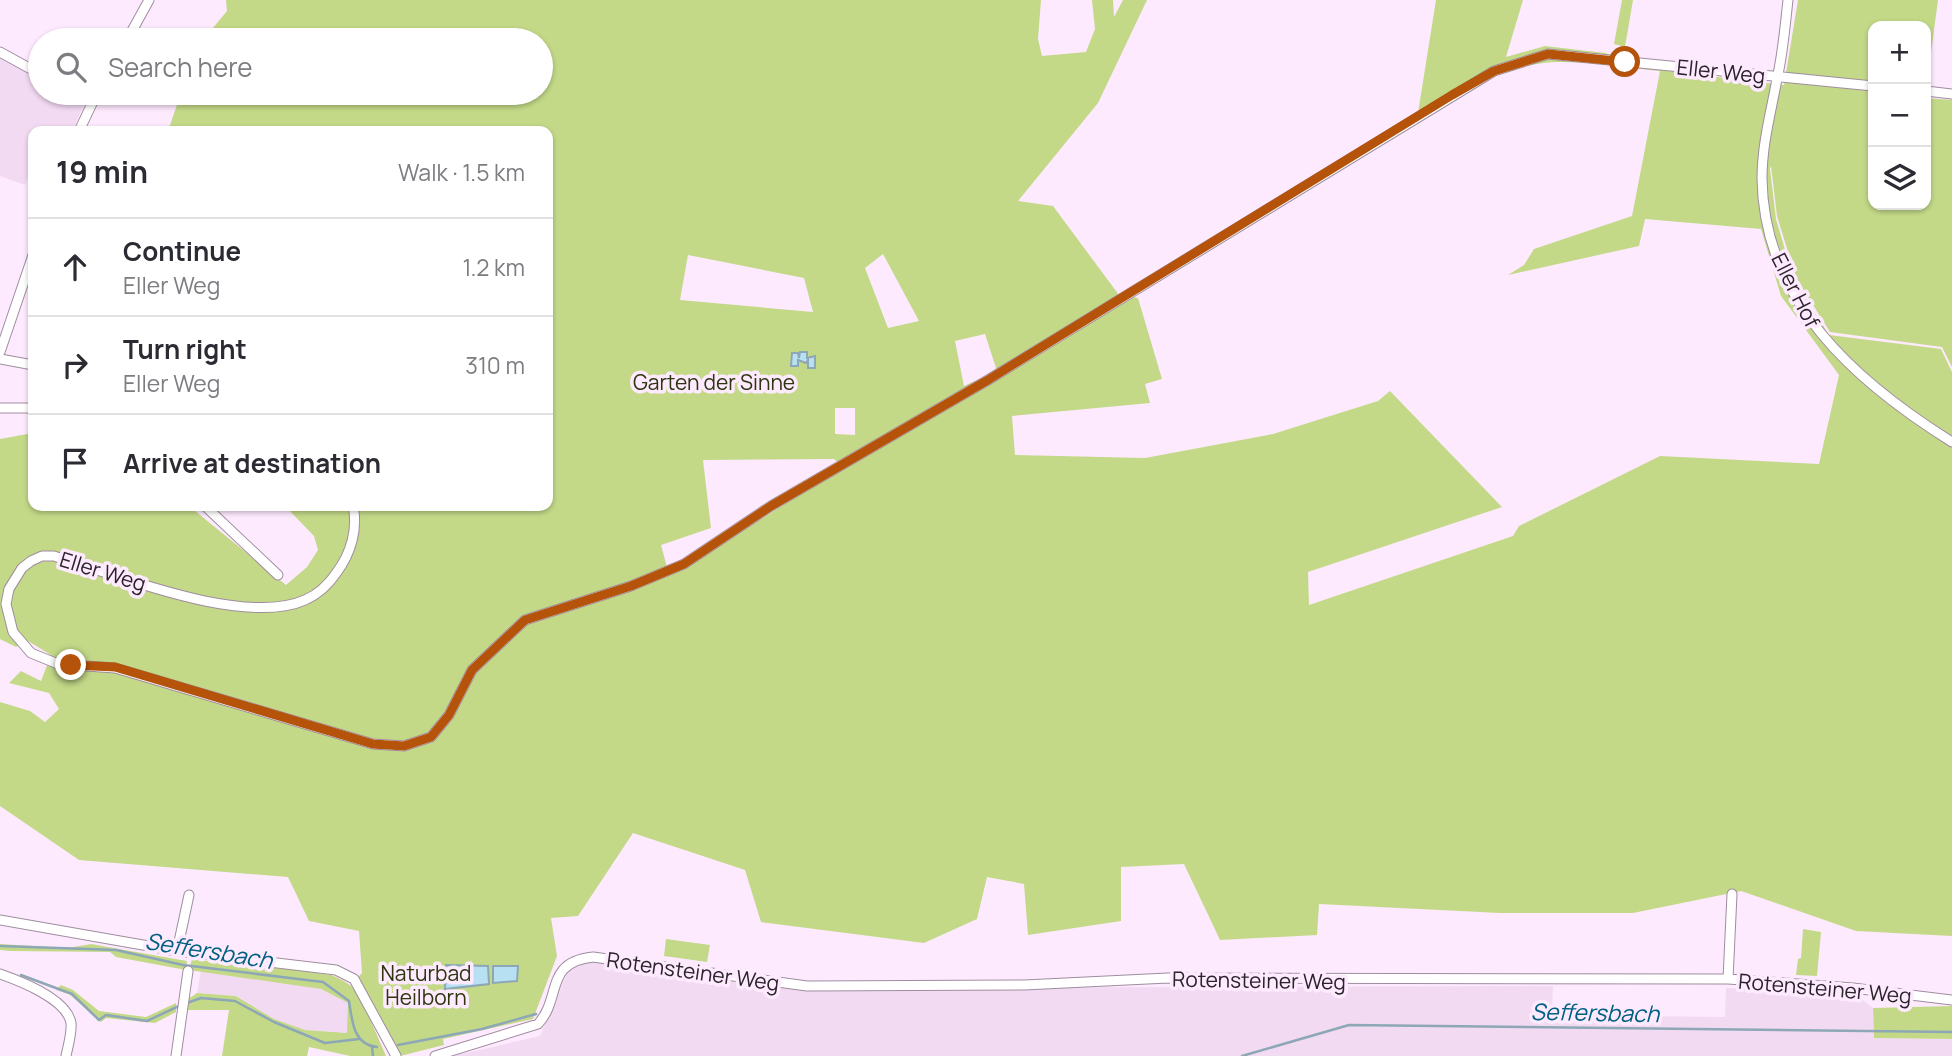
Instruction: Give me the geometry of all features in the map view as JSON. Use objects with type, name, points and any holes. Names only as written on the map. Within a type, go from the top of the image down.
[{"type":"street","points":[[134,28],[149,0]]},
{"type":"street","name":"Eller Hof","points":[[1788,0],[1778,77],[1766,129],[1762,179],[1766,219],[1777,261],[1796,299],[1819,334],[1853,368],[1952,442]]},
{"type":"street","points":[[0,52],[28,67]]},
{"type":"street","name":"Eller Weg","points":[[353,511],[354,533],[348,554],[325,587],[307,600],[252,608],[218,603],[54,556],[42,556],[22,568],[9,589],[6,604],[13,632],[31,653],[43,660],[71,665],[115,667],[373,744],[417,744],[431,737],[449,715],[472,670],[525,620],[654,578],[684,564],[771,506],[999,373],[1494,71],[1548,54],[1868,86]]},
{"type":"street","points":[[1931,92],[1952,94]]},
{"type":"street","points":[[81,126],[91,105]]},
{"type":"street","points":[[0,352],[28,270]]},
{"type":"street","points":[[0,359],[28,364]]},
{"type":"street","points":[[0,408],[28,408]]},
{"type":"street","points":[[210,511],[278,575]]},
{"type":"street","points":[[1728,979],[1732,894]]},
{"type":"street","points":[[177,951],[189,895]]},
{"type":"street","points":[[0,920],[177,951],[335,970],[347,974],[354,979],[396,1056]]},
{"type":"street","name":"Rotensteiner Weg","points":[[435,1056],[538,1024],[543,1018],[557,976],[568,964],[580,958],[614,959],[807,986],[1024,985],[1168,978],[1728,979],[1841,987],[1952,1000]]},
{"type":"street","points":[[176,1056],[188,971]]},
{"type":"street","points":[[0,974],[53,1000],[68,1015],[71,1024],[66,1056]]},
{"type":"shaded area","points":[[0,57],[28,71],[28,105],[84,105],[74,126],[28,126],[28,177],[25,185],[0,176]]},
{"type":"shaded area","points":[[588,961],[798,988],[1553,986],[1552,1015],[1725,1017],[1726,988],[1855,994],[1873,1008],[1874,1038],[1952,1039],[1952,1056],[453,1056],[540,1036],[570,967]]},
{"type":"shaded area","points":[[201,970],[321,989],[348,1003],[348,1033],[305,1030],[274,1019],[237,996],[197,993]]},
{"type":"green space","points":[[226,0],[1041,0],[1038,39],[1042,56],[1086,52],[1095,29],[1092,0],[1113,0],[1114,17],[1123,0],[1147,0],[1098,103],[1018,201],[1053,206],[1119,295],[1138,298],[1162,379],[1145,384],[1150,403],[1012,416],[1015,455],[1145,458],[1273,434],[1378,401],[1390,391],[1502,507],[1308,572],[1309,605],[1513,536],[1519,526],[1660,456],[1819,464],[1839,375],[1781,296],[1761,229],[1645,219],[1639,246],[1508,275],[1524,265],[1534,249],[1632,216],[1660,71],[1574,62],[1543,63],[1505,72],[1486,80],[1417,119],[1436,0],[1523,0],[1506,57],[1545,46],[1605,53],[1660,70],[1784,85],[1798,0],[1938,0],[1931,53],[1931,21],[1868,21],[1868,210],[1931,210],[1931,98],[1952,100],[1952,367],[1942,347],[1830,332],[1796,278],[1777,216],[1771,166],[1770,169],[1776,219],[1794,280],[1829,335],[1941,349],[1952,372],[1952,936],[1856,931],[1741,891],[1633,913],[1500,913],[1319,904],[1317,935],[1220,940],[1184,864],[1121,867],[1121,921],[1028,935],[1024,884],[987,877],[977,919],[924,943],[761,922],[745,870],[633,833],[578,916],[551,918],[557,956],[533,1019],[443,1039],[444,1045],[400,1056],[358,977],[362,973],[359,931],[309,921],[288,877],[79,860],[0,806],[0,702],[30,711],[45,722],[59,709],[49,693],[9,683],[21,671],[41,681],[51,655],[28,641],[16,647],[0,639],[0,439],[28,434],[28,511],[195,511],[286,585],[307,567],[318,550],[314,536],[290,511],[553,511],[553,126],[170,126],[177,105],[553,105],[553,28],[213,28],[227,11]],"holes":[[[883,254],[919,321],[888,328],[865,268]],[[688,255],[804,278],[813,312],[680,300]],[[985,334],[997,371],[964,386],[955,341]],[[835,408],[855,408],[855,435],[835,434]],[[834,459],[843,467],[730,539],[668,571],[661,545],[711,528],[703,460]]]},
{"type":"green space","points":[[1622,0],[1633,0],[1625,47],[1614,44]]},
{"type":"green space","points":[[1803,929],[1821,932],[1817,976],[1796,975],[1798,959],[1801,958]]},
{"type":"green space","points":[[666,939],[710,945],[707,962],[664,956]]},
{"type":"green space","points":[[0,944],[68,948],[91,944],[187,961],[186,970],[116,957],[110,952],[11,951],[0,950]]},
{"type":"green space","points":[[192,959],[217,962],[222,960],[331,975],[339,979],[350,985],[360,996],[386,1056],[350,1056],[309,1047],[307,1056],[222,1056],[229,1010],[185,1010],[185,1001],[197,993],[236,996],[274,1019],[305,1030],[347,1033],[348,1003],[321,989],[189,970]]},
{"type":"green space","points":[[61,985],[73,990],[99,1011],[146,1017],[176,1003],[176,1012],[155,1023],[106,1018],[101,1022],[69,994],[56,990]]},
{"type":"green space","points":[[1952,1006],[1952,1039],[1874,1038],[1873,1008]]},
{"type":"water","points":[[800,352],[807,352],[807,358],[815,356],[815,368],[808,368],[808,360],[806,363],[798,360],[798,366],[791,366],[792,353],[798,353],[799,358]]},
{"type":"water","points":[[446,965],[488,966],[489,984],[445,989]]},
{"type":"water","points":[[493,966],[518,966],[517,981],[493,983]]},
{"type":"waterway","name":"Seffersbach","points":[[0,946],[116,950],[183,965],[323,982],[349,1001],[358,1037],[377,1047]]},
{"type":"waterway","points":[[21,975],[72,994],[99,1020],[106,1015],[147,1021],[181,1005]]},
{"type":"waterway","points":[[187,1003],[201,998],[235,1001],[274,1022],[325,1043],[359,1039]]},
{"type":"waterway","name":"Seffersbach","points":[[398,1045],[482,1029],[536,1014]]},
{"type":"waterway","name":"Seffersbach","points":[[1242,1056],[1349,1025],[1952,1032]]},
{"type":"waterway","points":[[372,1047],[373,1056]]},
{"type":"route","points":[[71,665],[115,667],[373,744],[417,744],[431,737],[449,715],[472,670],[525,620],[631,586],[684,564],[771,506],[988,380],[1494,71],[1548,54],[1625,62]]},
{"type":"park label","name":"Garten der Sinne","points":[[714,382]]},
{"type":"park label","name":"Naturbad Heilborn","points":[[426,985]]}]
